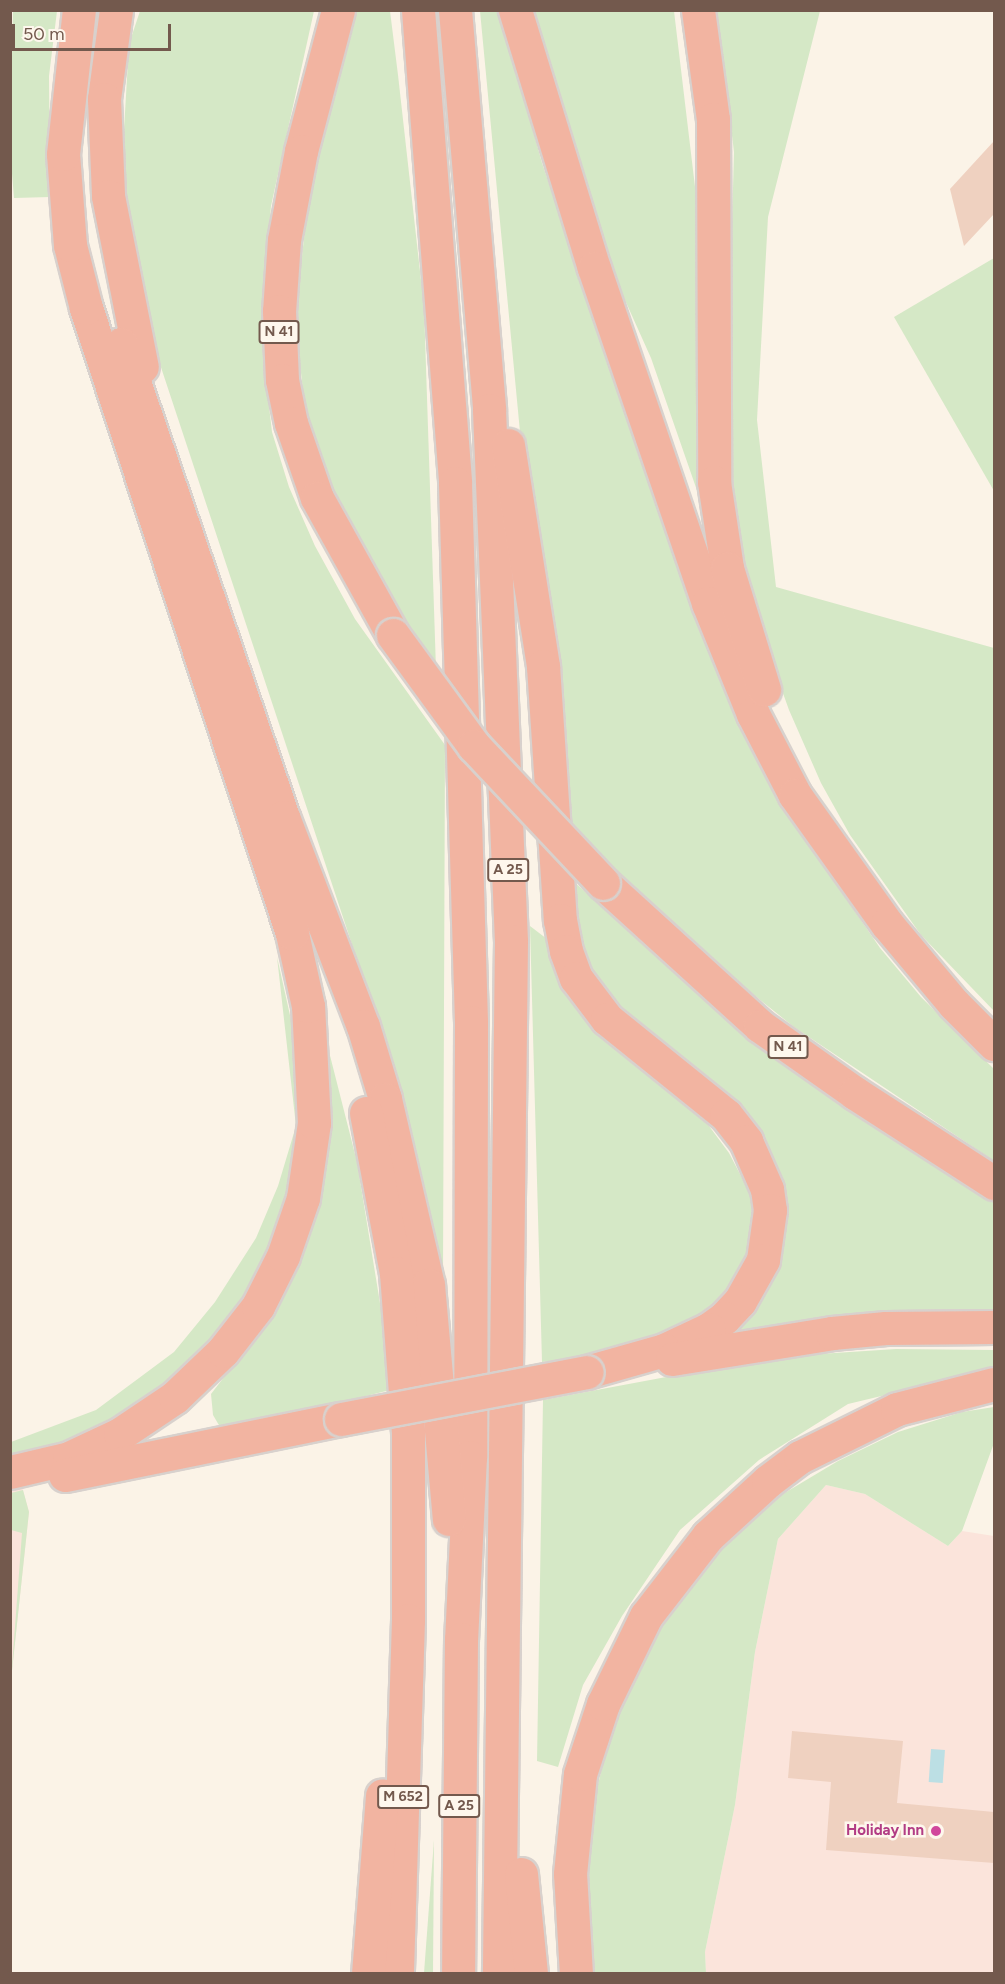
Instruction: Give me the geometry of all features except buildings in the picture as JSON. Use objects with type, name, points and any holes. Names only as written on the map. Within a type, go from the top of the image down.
[{"type":"highway","points":[[10,1472],[77,1455],[120,1434],[175,1397],[223,1351],[258,1306],[287,1246],[307,1182],[314,1123],[308,1006],[295,944],[75,269],[63,194],[79,10]]},
{"type":"highway","points":[[116,10],[104,99],[108,196],[163,460]]},
{"type":"highway","name":"N 41","points":[[338,10],[301,151],[284,240],[279,311],[282,380],[291,423],[317,498],[393,635],[474,746],[603,883],[770,1033],[994,1183]]},
{"type":"highway","name":"A 25","points":[[418,10],[455,483],[466,806],[472,1085],[470,1457],[461,1639],[458,1974]]},
{"type":"highway","points":[[457,10],[488,218],[509,450],[543,666],[560,920],[566,951],[576,978],[607,1019],[726,1115],[746,1140],[767,1189],[770,1210],[763,1260],[740,1301],[724,1318],[709,1329],[664,1350],[587,1372]]},
{"type":"highway","name":"A 25","points":[[457,10],[489,410],[504,748],[511,1122],[499,1974]]},
{"type":"highway","points":[[515,10],[566,185],[722,640],[753,714],[795,795],[873,904],[917,962],[994,1044]]},
{"type":"highway","points":[[698,10],[713,119],[711,427],[722,546],[744,627],[773,710],[873,904]]},
{"type":"highway","points":[[68,117],[87,223],[112,321],[163,460],[283,817],[363,1026],[407,1186],[436,1342],[446,1455],[449,1599],[461,1639]]},
{"type":"highway","name":"M 652","points":[[283,817],[345,1033],[381,1184],[402,1327],[409,1489],[408,1620],[397,1974]]},
{"type":"highway","points":[[10,1485],[587,1372],[832,1333],[886,1328],[994,1328]]},
{"type":"highway","points":[[576,1974],[570,1874],[580,1774],[603,1704],[646,1616],[708,1536],[768,1481],[800,1457],[897,1408],[994,1384]]},
{"type":"highway","points":[[506,1408],[520,1481],[521,1889],[531,1974]]},
{"type":"highway","points":[[368,1974],[388,1718],[408,1620]]},
{"type":"shaded area","points":[[11,1448],[29,1512],[11,1680]]},
{"type":"shaded area","points":[[826,1485],[865,1494],[948,1546],[962,1531],[994,1536],[994,1973],[706,1974],[705,1952],[735,1805],[755,1652],[778,1539]]},
{"type":"green space","points":[[13,11],[57,11],[49,76],[50,197],[14,198],[10,149]]},
{"type":"green space","points":[[140,11],[314,11],[271,206],[263,296],[264,363],[272,432],[289,487],[315,546],[355,619],[445,745],[443,1276],[379,1026],[145,319],[121,181],[129,44]]},
{"type":"green space","points":[[355,11],[390,11],[398,75],[424,307],[436,669],[380,596],[326,486],[305,409],[295,319],[305,229],[320,136]]},
{"type":"green space","points":[[480,11],[500,11],[542,163],[699,626],[726,691],[794,822],[880,948],[921,997],[994,1069],[994,1161],[794,1027],[709,959],[616,874],[565,822],[522,453]]},
{"type":"green space","points":[[530,11],[674,11],[701,237],[701,502],[651,358],[598,240]]},
{"type":"green space","points":[[717,11],[820,11],[768,217],[757,420],[776,587],[994,648],[994,1011],[921,935],[850,835],[821,783],[789,710],[751,604],[738,544],[727,407],[734,152]]},
{"type":"green space","points":[[994,258],[994,491],[894,317]]},
{"type":"green space","points":[[573,881],[777,1059],[994,1202],[994,1318],[932,1311],[878,1313],[789,1322],[727,1335],[748,1316],[774,1269],[784,1203],[617,1012],[575,948]]},
{"type":"green space","points":[[530,926],[547,939],[562,983],[692,1103],[729,1153],[752,1197],[750,1253],[725,1299],[689,1324],[625,1351],[542,1362]]},
{"type":"green space","points":[[277,957],[302,1069],[301,1141],[279,1232],[248,1297],[203,1354],[161,1390],[109,1424],[67,1445],[11,1462],[11,1442],[96,1410],[174,1352],[215,1302],[256,1238],[278,1186],[296,1126]]},
{"type":"green space","points":[[321,1020],[357,1162],[394,1389],[223,1432],[213,1415],[211,1394],[262,1328],[288,1276],[325,1150],[331,1104]]},
{"type":"green space","points":[[896,1349],[994,1350],[994,1369],[848,1404],[759,1460],[680,1530],[622,1616],[583,1685],[558,1767],[537,1761],[543,1400],[773,1357]]},
{"type":"green space","points":[[994,1407],[994,1443],[962,1531],[948,1546],[865,1494],[826,1485],[778,1539],[755,1652],[735,1805],[705,1952],[706,1973],[591,1974],[587,1957],[589,1823],[611,1729],[661,1612],[756,1510],[838,1461],[898,1432],[962,1412]]},
{"type":"green space","points":[[23,1490],[29,1512],[11,1680],[22,1533],[11,1530],[11,1493]]},
{"type":"green space","points":[[434,1840],[433,1973],[424,1973]]},
{"type":"water","points":[[931,1749],[945,1750],[943,1783],[929,1782]]},
{"type":"place","name":"Holiday Inn","points":[[936,1831]]}]
